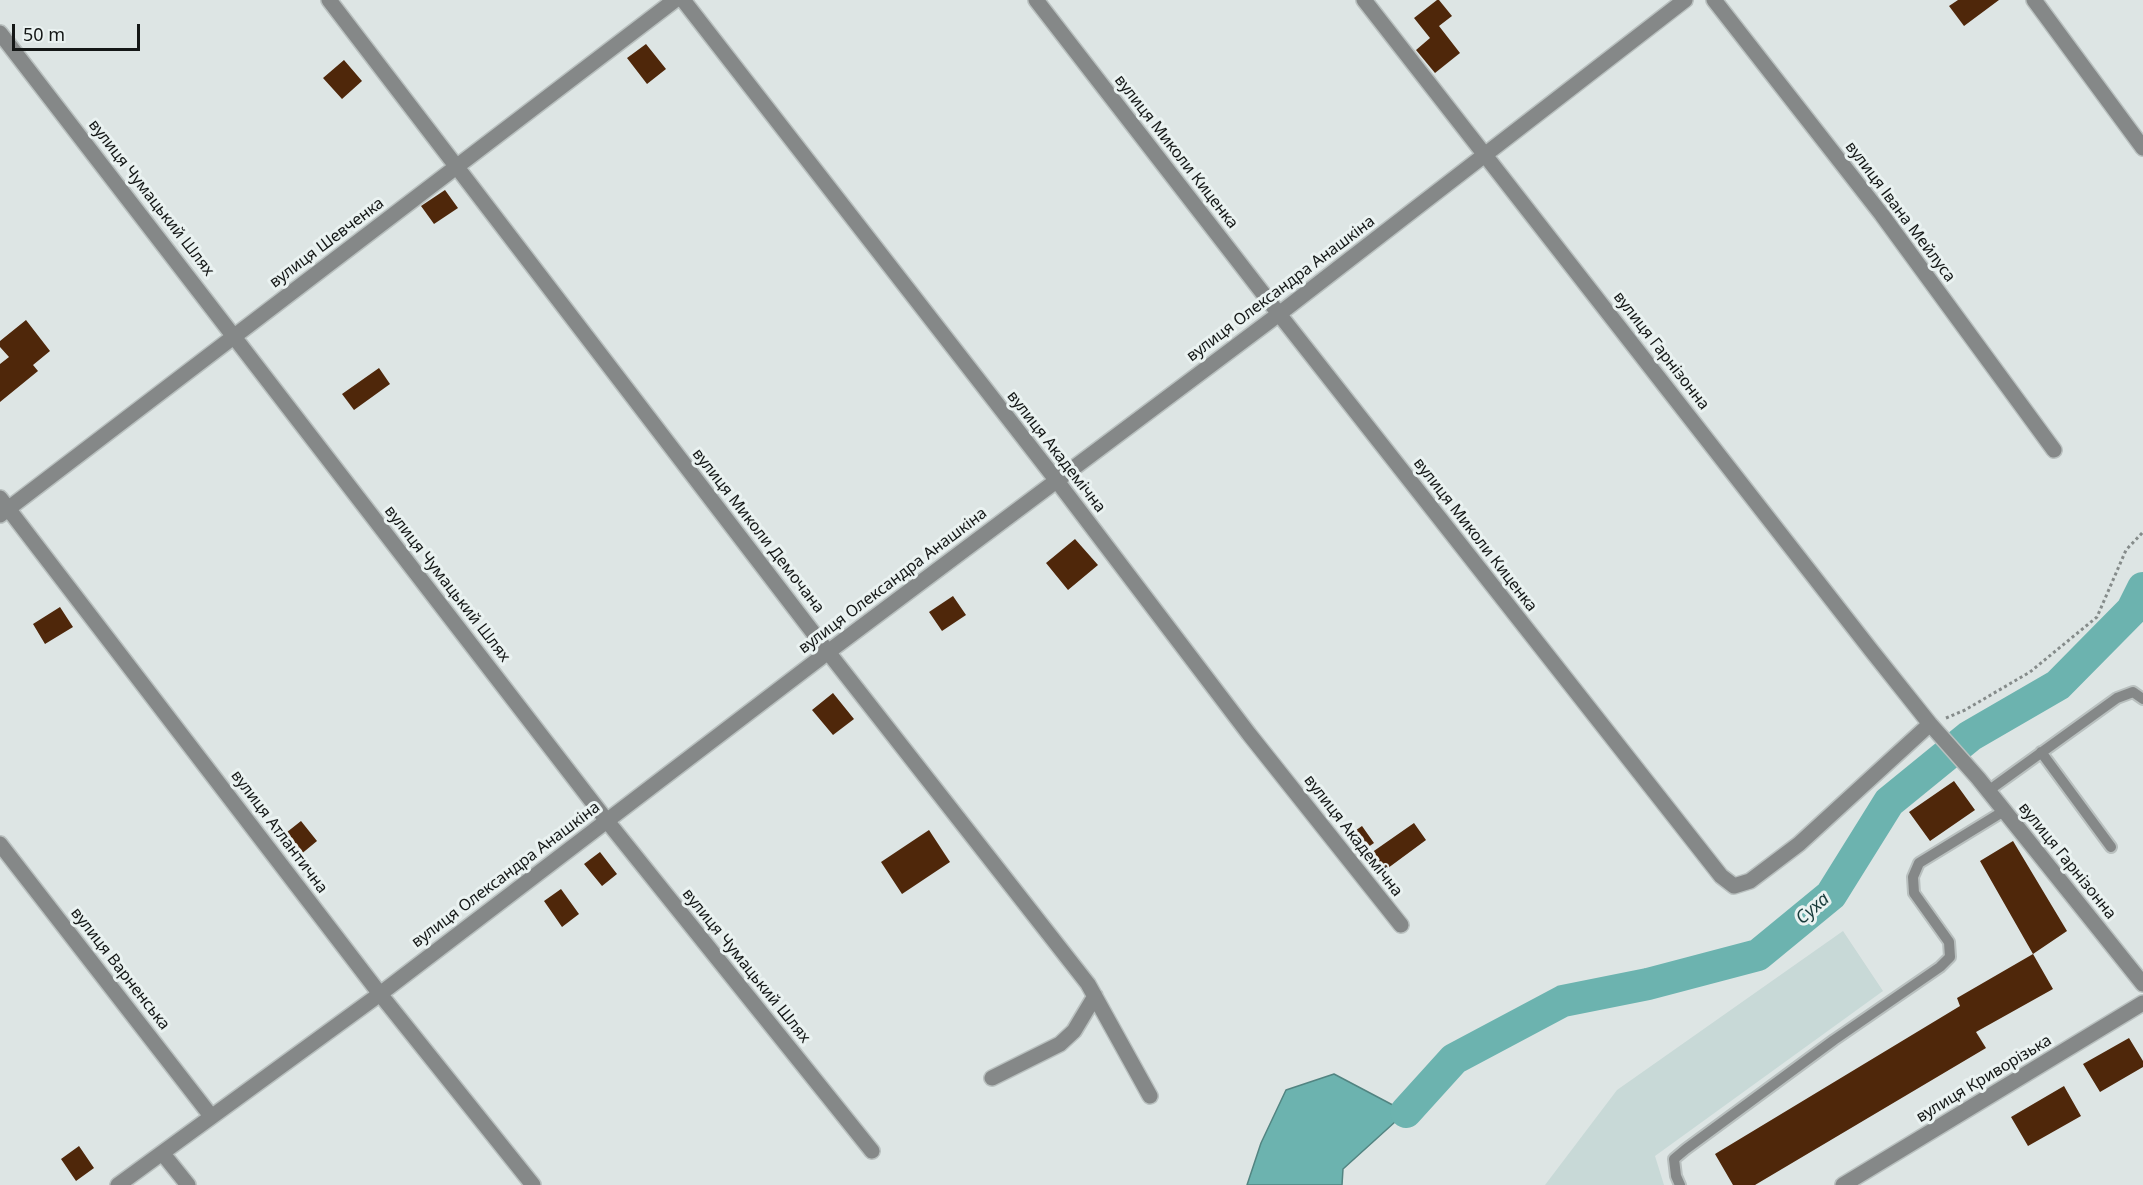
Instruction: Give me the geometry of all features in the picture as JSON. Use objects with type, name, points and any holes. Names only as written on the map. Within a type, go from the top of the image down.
[{"type":"street","name":"вулиця Миколи Демочана","points":[[328,0],[828,652],[1088,984],[1150,1096]]},
{"type":"street","name":"вулиця Шевченка","points":[[3,507],[235,336],[675,0]]},
{"type":"street","name":"вулиця Академічна","points":[[683,0],[1057,482],[1249,734],[1401,925]]},
{"type":"street","name":"вулиця Миколи Киценка","points":[[1036,0],[1279,314],[1721,876],[1734,886],[1750,881],[1799,844],[1930,724]]},
{"type":"street","name":"вулиця Гарнізонна","points":[[1364,0],[1930,724],[1988,791],[2142,981]]},
{"type":"street","name":"вулиця Олександра Анашкіна","points":[[118,1185],[380,994],[828,652],[1279,314],[1685,0]]},
{"type":"street","name":"вулиця Івана Мейлуса","points":[[1714,0],[1882,215],[2054,450]]},
{"type":"street","points":[[2034,0],[2143,148]]},
{"type":"street","name":"вулиця Чумацький Шлях","points":[[0,33],[607,821],[873,1151]]},
{"type":"street","name":"вулиця Атлантична","points":[[3,507],[380,994],[533,1185]]},
{"type":"street","name":"вулиця Варненська","points":[[0,844],[212,1116]]},
{"type":"street","points":[[992,1078],[1060,1044],[1074,1030],[1095,996]]},
{"type":"street","name":"вулиця Криворізька","points":[[1843,1185],[2143,1003]]},
{"type":"street","points":[[163,1154],[188,1185]]},
{"type":"lane","points":[[1988,791],[2117,698],[2133,692],[2143,699]]},
{"type":"lane","points":[[2040,752],[2111,847]]},
{"type":"lane","points":[[1680,1185],[1674,1160],[1686,1149],[1834,1040],[1940,968],[1950,957],[1949,942],[1914,893],[1913,877],[1919,863],[2004,811]]},
{"type":"path","points":[[1930,724],[1965,710],[2030,672],[2097,617],[2126,550],[2143,532]]},
{"type":"shaded area","points":[[1843,931],[1883,991],[1655,1156],[1664,1185],[1545,1185],[1617,1090]]},
{"type":"water","points":[[1334,1074],[1406,1112],[1343,1169],[1342,1185],[1247,1185],[1261,1143],[1286,1090]]},
{"type":"building","points":[[1437,0],[1452,16],[1439,26],[1460,53],[1435,73],[1416,50],[1430,38],[1414,18]]},
{"type":"building","points":[[1958,0],[1999,0],[1964,26],[1949,6]]},
{"type":"building","points":[[646,44],[666,69],[647,84],[627,58]]},
{"type":"building","points":[[344,60],[362,81],[342,99],[323,78]]},
{"type":"building","points":[[445,190],[458,208],[434,224],[421,206]]},
{"type":"building","points":[[26,320],[50,351],[33,365],[38,371],[0,402],[0,364],[9,357],[0,347],[0,341]]},
{"type":"building","points":[[379,368],[390,384],[354,410],[342,394]]},
{"type":"building","points":[[1075,539],[1098,565],[1068,590],[1046,563]]},
{"type":"building","points":[[953,596],[966,615],[942,631],[929,612]]},
{"type":"building","points":[[60,607],[73,627],[45,644],[33,624]]},
{"type":"building","points":[[833,693],[854,719],[833,735],[812,710]]},
{"type":"building","points":[[1954,781],[1975,810],[1930,841],[1909,812]]},
{"type":"building","points":[[301,821],[317,841],[294,860],[277,840]]},
{"type":"building","points":[[1414,823],[1426,840],[1384,871],[1371,853]]},
{"type":"building","points":[[1362,826],[1374,843],[1358,854],[1346,837]]},
{"type":"building","points":[[929,830],[950,862],[902,894],[881,862]]},
{"type":"building","points":[[2013,841],[2067,931],[2033,954],[1980,861]]},
{"type":"building","points":[[600,852],[617,874],[602,886],[584,864]]},
{"type":"building","points":[[561,889],[579,914],[562,927],[544,901]]},
{"type":"building","points":[[2033,954],[2053,989],[1976,1032],[1986,1048],[1755,1185],[1733,1185],[1715,1154],[1960,1006],[1957,998]]},
{"type":"building","points":[[2129,1038],[2143,1061],[2143,1067],[2100,1092],[2083,1064]]},
{"type":"building","points":[[2064,1086],[2081,1116],[2028,1146],[2011,1117]]},
{"type":"building","points":[[79,1146],[94,1168],[76,1181],[61,1159]]},
{"type":"waterway","name":"Суха","points":[[1406,1112],[1454,1059],[1563,1001],[1648,984],[1758,955],[1831,895],[1889,802],[1970,736],[2058,685],[2132,610],[2143,588]]}]
